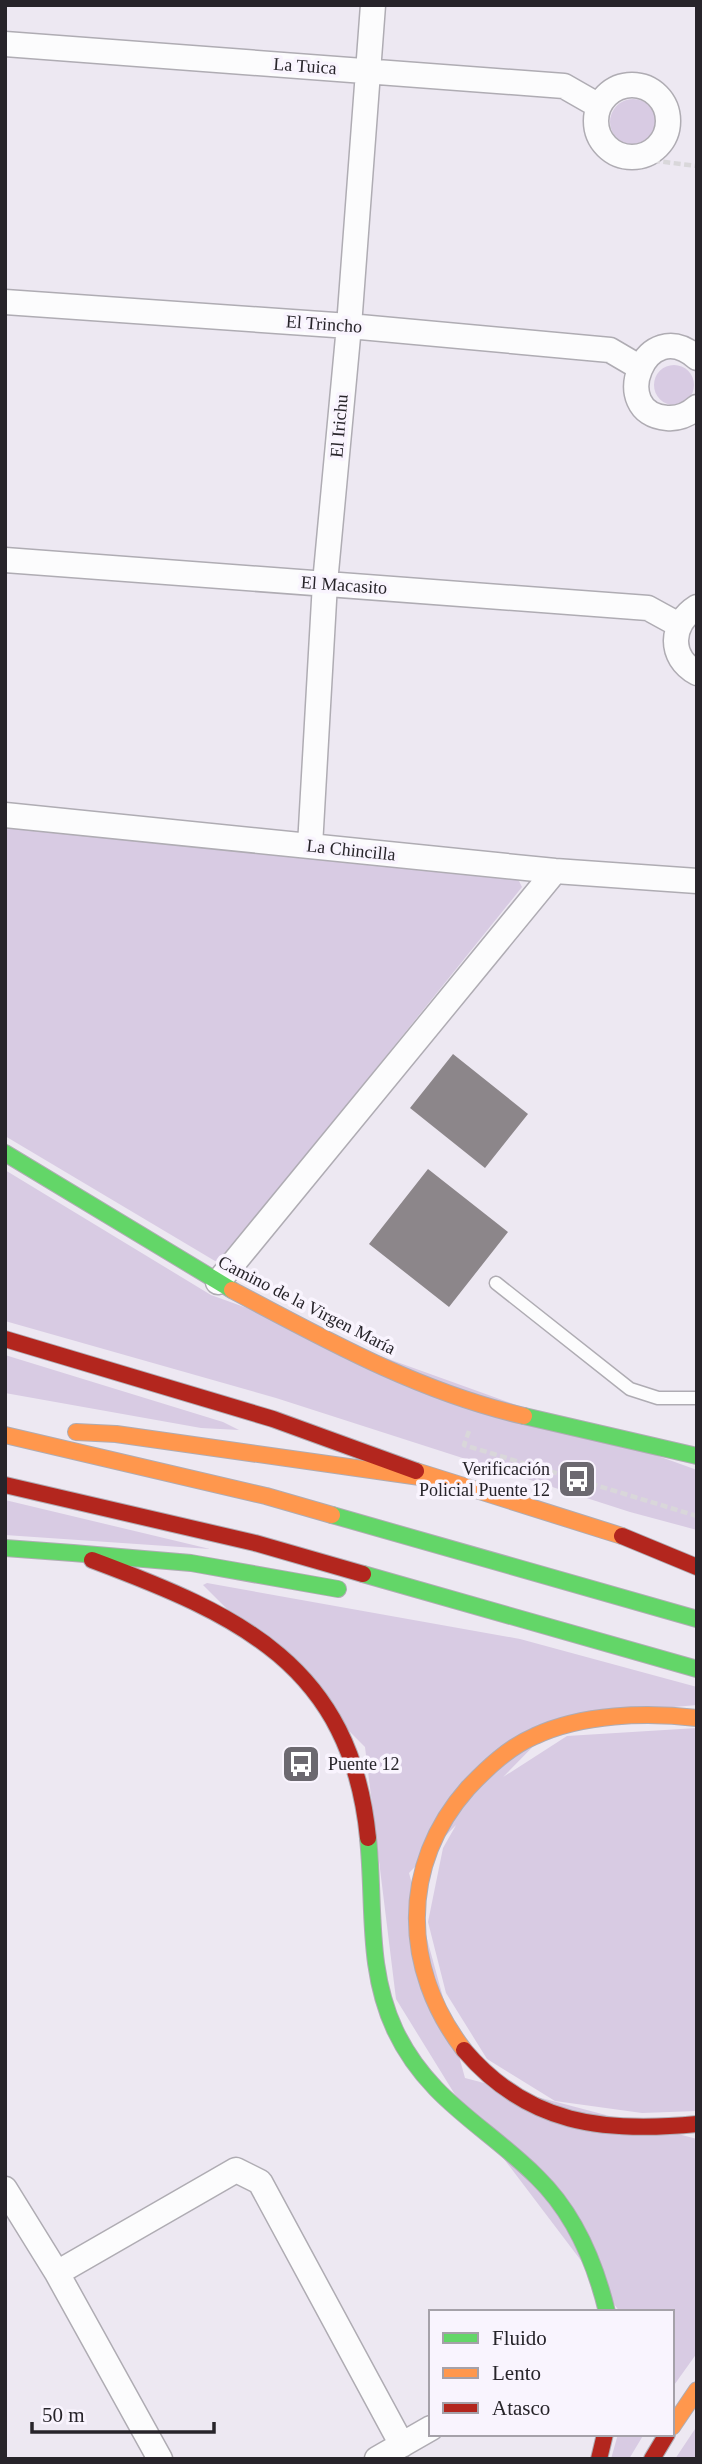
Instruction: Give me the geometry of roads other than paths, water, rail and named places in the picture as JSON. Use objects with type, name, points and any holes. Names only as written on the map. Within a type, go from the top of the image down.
[{"type":"main road","name":"Camino de la Virgen María","points":[[5,1153],[218,1282],[354,1354],[479,1406],[697,1456]]},
{"type":"main road","points":[[5,1339],[273,1419],[441,1480],[622,1536],[697,1552]]},
{"type":"main road","points":[[5,1427],[116,1434],[441,1480]]},
{"type":"main road","points":[[5,1434],[265,1496],[697,1619]]},
{"type":"main road","points":[[5,1485],[256,1543],[697,1668]]},
{"type":"main road","points":[[622,1536],[697,1567]]},
{"type":"main road","points":[[5,1548],[191,1563],[333,1588],[469,1602]]},
{"type":"main road","points":[[73,1553],[171,1589],[227,1618],[271,1646],[309,1682],[332,1715],[350,1751],[363,1795],[371,1872],[372,1952],[383,2004],[409,2056],[441,2101],[524,2165],[562,2203],[589,2253],[606,2310]]},
{"type":"main road","points":[[697,1718],[608,1717],[564,1726],[523,1742],[491,1764],[459,1797],[431,1843],[419,1881],[413,1923],[423,1975],[451,2034],[476,2065],[511,2095],[544,2112],[591,2125],[642,2128],[697,2124]]},
{"type":"main road","points":[[674,2424],[697,2390]]},
{"type":"main road","points":[[599,2459],[605,2436]]},
{"type":"main road","points":[[652,2459],[666,2436]]},
{"type":"street","name":"El Irichu","points":[[310,846],[324,583],[349,326],[373,5]]},
{"type":"street","name":"La Tuica","points":[[5,44],[564,86],[599,106]]},
{"type":"street","points":[[627,85],[650,90],[659,97],[668,119],[662,141],[654,150],[632,158],[620,156],[601,141],[597,129],[599,106],[615,89],[627,85]]},
{"type":"street","name":"El Trincho","points":[[5,302],[349,326],[610,350],[639,367]]},
{"type":"street","points":[[697,358],[676,347],[662,348],[648,355],[639,367],[635,382],[638,398],[647,410],[661,418],[676,419],[697,407]]},
{"type":"street","name":"El Macasito","points":[[5,560],[648,608],[679,625]]},
{"type":"street","points":[[697,607],[679,625],[675,635],[679,657],[697,673]]},
{"type":"street","name":"La Chincilla","points":[[5,815],[555,872],[697,881]]},
{"type":"street","points":[[218,1282],[555,872]]},
{"type":"street","points":[[57,2273],[236,2170],[249,2175],[260,2182],[402,2445]]},
{"type":"street","points":[[5,2189],[57,2273],[160,2459]]},
{"type":"street","points":[[377,2459],[429,2429]]},
{"type":"lane","points":[[496,1283],[630,1389],[659,1398],[697,1398]]},
{"type":"place","name":"Verificación Policial Puente 12","points":[[577,1479]]},
{"type":"place","name":"Puente 12","points":[[301,1764]]}]
